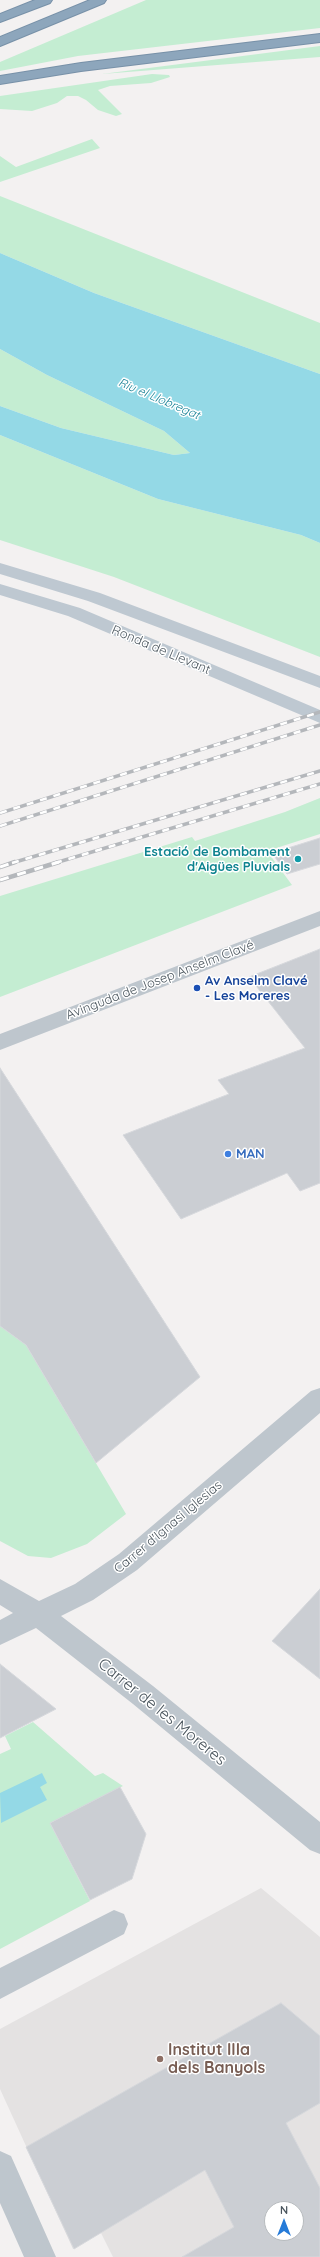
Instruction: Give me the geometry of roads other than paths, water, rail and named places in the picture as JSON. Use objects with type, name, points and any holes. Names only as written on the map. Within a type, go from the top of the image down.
[{"type":"highway","points":[[0,18],[46,0]]},
{"type":"highway","points":[[0,42],[100,0]]},
{"type":"highway","points":[[0,80],[81,67],[320,38]]},
{"type":"main road","name":"Ronda de Llevant","points":[[0,568],[94,598],[320,682]]},
{"type":"main road","name":"Ronda de Llevant","points":[[0,589],[74,612],[320,717]]},
{"type":"street","name":"Avinguda de Josep Anselm Clavé","points":[[0,1042],[320,918]]},
{"type":"street","name":"Carrer d'Ignasi Iglesias","points":[[0,1633],[84,1592],[128,1562],[320,1398]]},
{"type":"street","name":"Carrer de les Moreres","points":[[0,1591],[38,1615],[142,1695],[320,1840]]},
{"type":"street","points":[[0,1984],[114,1924]]},
{"type":"street","points":[[0,2168],[40,2257]]},
{"type":"water","name":"Riu el Llobregat","points":[[0,253],[94,293],[320,374],[320,543],[301,535],[158,499],[0,435],[0,406],[61,428],[174,455],[190,453],[164,431],[47,375],[0,349]]},
{"type":"water","points":[[42,1773],[47,1783],[40,1787],[47,1800],[1,1823],[0,1793]]},
{"type":"railway","points":[[0,813],[320,712]]},
{"type":"railway","points":[[0,826],[320,725]]},
{"type":"railway","points":[[12,863],[320,771]]},
{"type":"railway","points":[[55,863],[320,784]]},
{"type":"railway","points":[[0,880],[59,862]]},
{"type":"railway","points":[[0,867],[12,863]]},
{"type":"place","name":"Estació de Bombament d'Aigües Pluvials","points":[[298,859]]},
{"type":"place","name":"Av Anselm Clavé - Les Moreres","points":[[197,988]]},
{"type":"place","name":"MAN","points":[[228,1154]]},
{"type":"place","name":"Institut Illa dels Banyols","points":[[160,2059]]}]
